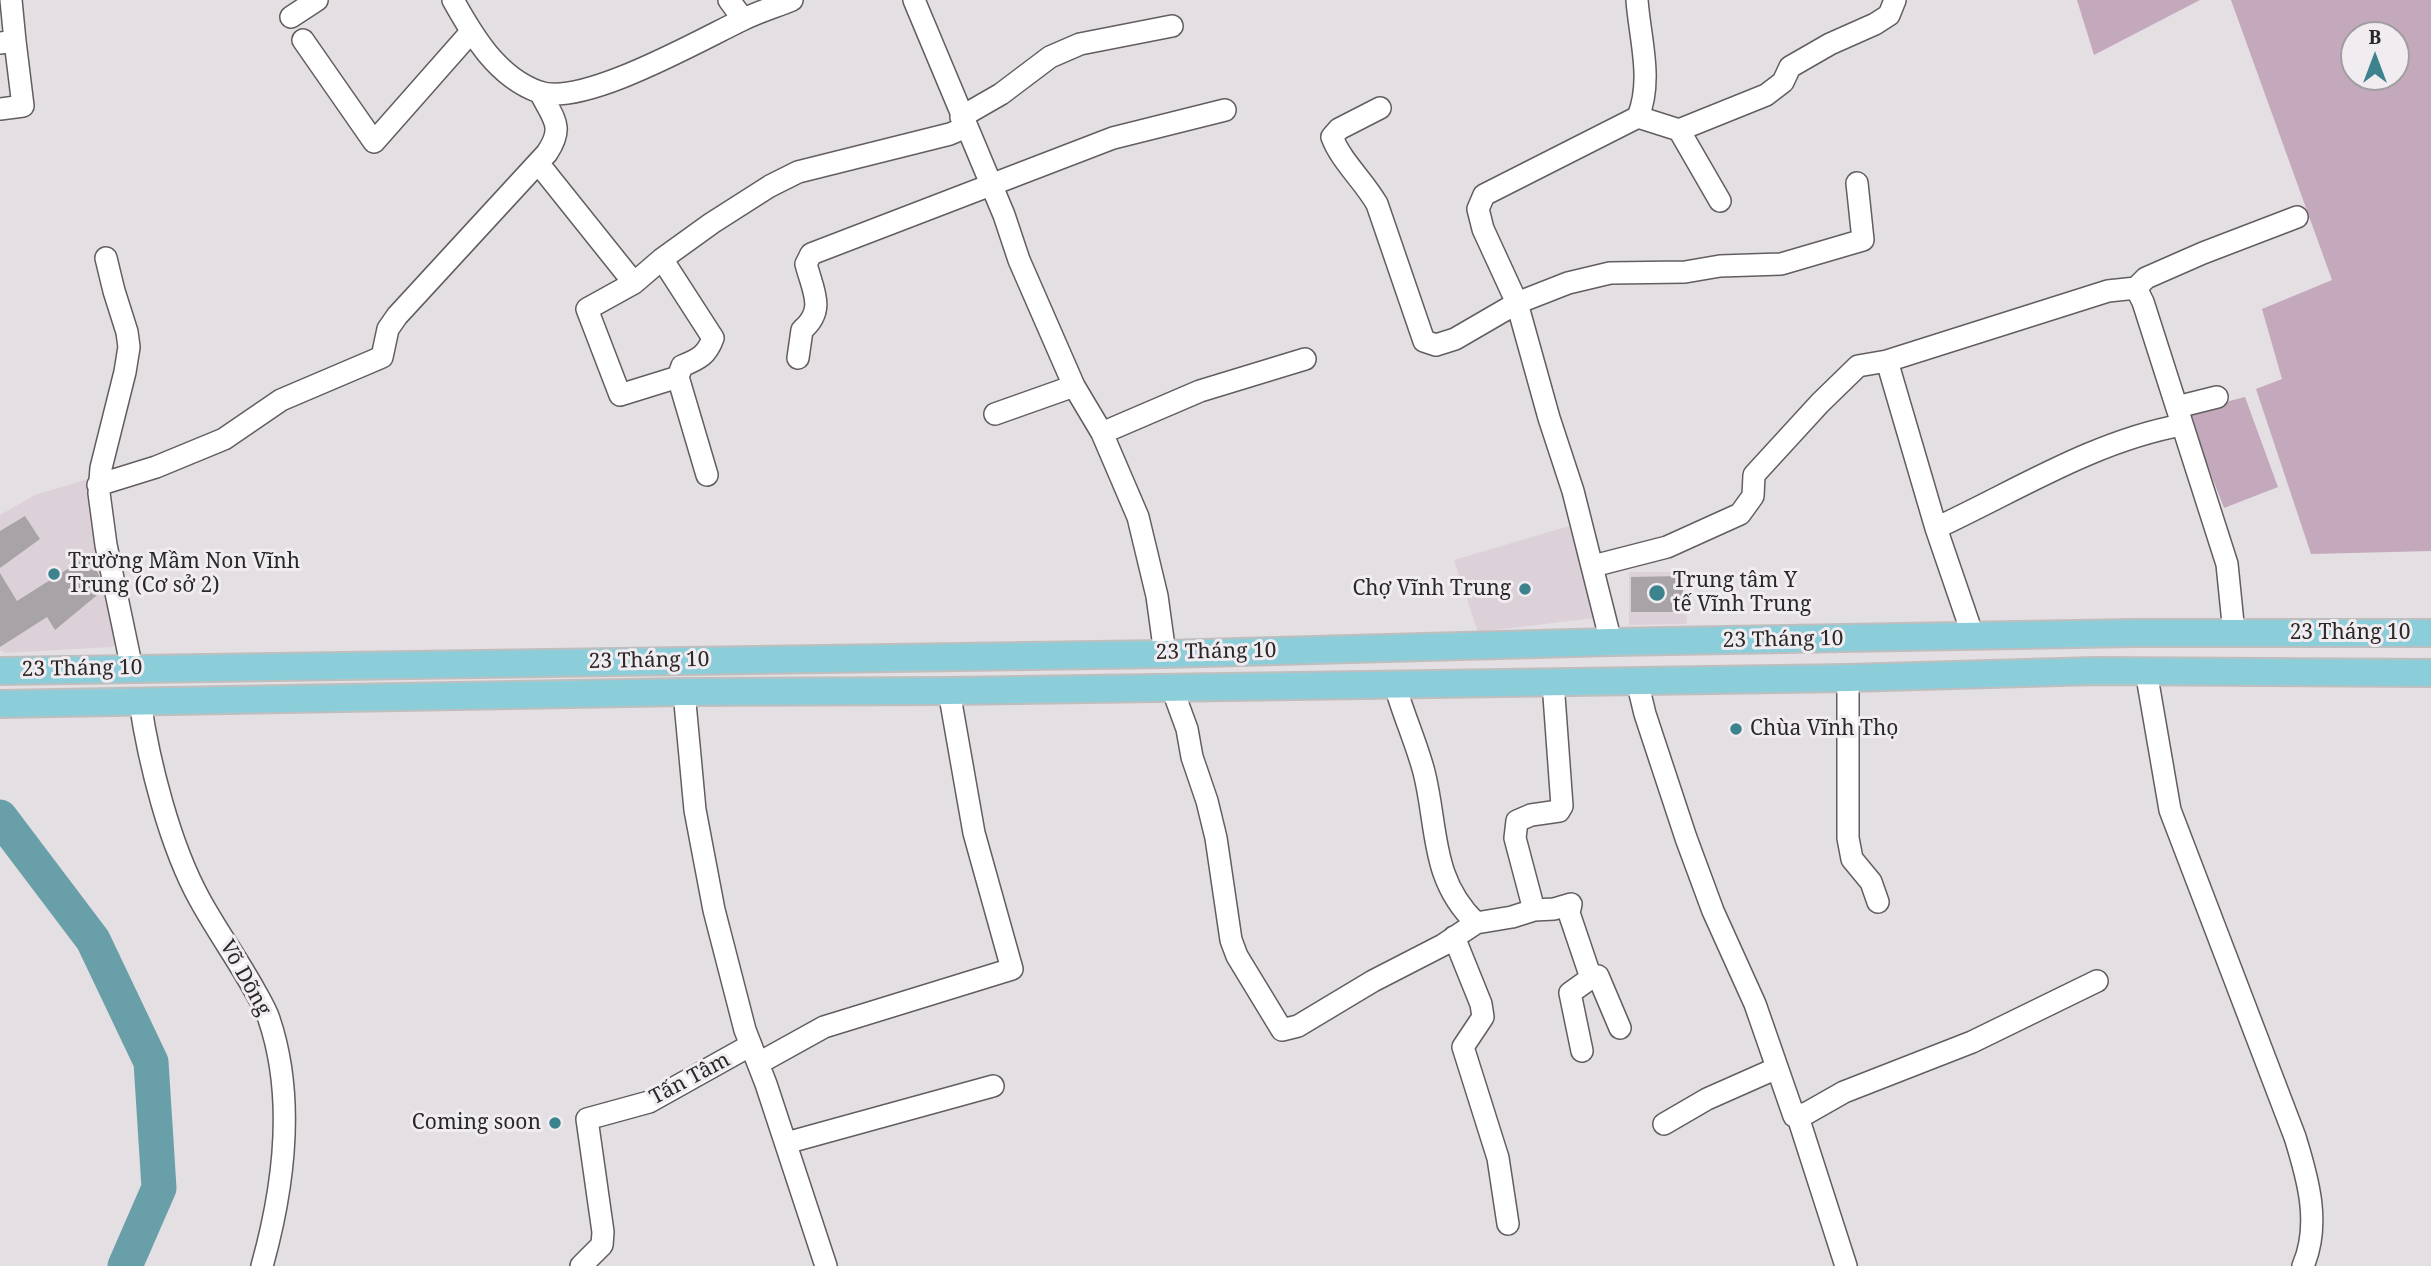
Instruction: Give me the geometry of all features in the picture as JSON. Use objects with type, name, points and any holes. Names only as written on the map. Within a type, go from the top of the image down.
[{"type":"main road","name":"23 Tháng 10","points":[[4,668],[1165,654],[1973,636],[2431,633]]},
{"type":"main road","points":[[1907,677],[1908,638]]},
{"type":"main road","points":[[1165,654],[1172,688]]},
{"type":"main road","points":[[132,668],[140,702]]},
{"type":"main road","name":"23 Tháng 10","points":[[0,704],[684,692],[1395,685],[2146,671],[2431,673]]},
{"type":"street","points":[[0,109],[23,106],[7,42],[11,0]]},
{"type":"street","points":[[291,17],[317,0]]},
{"type":"street","points":[[98,485],[156,467],[224,439],[281,400],[382,357],[387,329],[397,316],[557,139],[557,127],[540,92],[504,71],[471,32],[453,0]]},
{"type":"street","points":[[729,0],[743,19]]},
{"type":"street","points":[[540,92],[584,89],[628,75],[743,19],[792,0]]},
{"type":"street","points":[[914,0],[1004,215],[1019,260],[1074,386],[1102,433],[1138,517],[1157,596],[1165,654]]},
{"type":"street","points":[[1637,0],[1646,88],[1638,117]]},
{"type":"street","points":[[1611,642],[1573,491],[1549,418],[1517,303],[1483,229],[1478,209],[1484,195],[1638,117],[1679,130],[1766,95],[1783,82],[1790,67],[1889,15],[1895,0]]},
{"type":"street","points":[[678,377],[620,395],[587,309],[634,283],[662,259],[770,186],[798,172],[950,134],[1050,57],[1080,44],[1172,26]]},
{"type":"street","points":[[303,40],[374,142],[471,32]]},
{"type":"street","points":[[1380,108],[1339,129],[1332,136],[1336,147],[1377,204],[1424,341],[1436,345],[1455,339],[1517,303],[1568,283],[1610,273],[1685,272],[1720,266],[1781,264],[1863,240],[1857,183]]},
{"type":"street","points":[[798,358],[802,330],[812,321],[818,307],[806,264],[811,254],[1113,138],[1225,110]]},
{"type":"street","points":[[1679,130],[1720,201]]},
{"type":"street","points":[[538,163],[634,283]]},
{"type":"street","points":[[1593,566],[1667,547],[1740,514],[1754,496],[1754,475],[1858,366],[1887,361],[2108,291],[2136,288],[2146,278],[2180,263],[2297,217]]},
{"type":"street","points":[[107,258],[129,346],[98,485],[107,545],[132,668]]},
{"type":"street","points":[[662,259],[713,338],[708,352],[698,360],[682,366],[678,377],[707,475]]},
{"type":"street","points":[[2136,288],[2143,302],[2227,564],[2234,633]]},
{"type":"street","points":[[1102,433],[1200,391],[1305,359]]},
{"type":"street","points":[[1887,361],[1936,528],[1973,636]]},
{"type":"street","points":[[995,414],[1074,386]]},
{"type":"street","points":[[1936,528],[2025,482],[2082,457],[2155,431],[2217,397]]},
{"type":"street","points":[[2146,671],[2170,810],[2295,1137],[2307,1176],[2312,1211],[2311,1248],[2303,1266]]},
{"type":"street","points":[[1848,678],[1848,838],[1852,859],[1871,882],[1878,902]]},
{"type":"street","points":[[1637,681],[1645,714],[1686,838],[1713,911],[1755,1004],[1794,1116],[1844,1092],[1972,1042],[2097,981]]},
{"type":"street","points":[[1534,910],[1515,838],[1517,821],[1531,815],[1559,811],[1562,806],[1553,682]]},
{"type":"street","points":[[1395,685],[1420,756],[1437,856],[1455,895],[1476,923]]},
{"type":"street","points":[[1172,688],[1187,729],[1192,757],[1216,838],[1231,940],[1237,956],[1282,1030],[1298,1026],[1373,981],[1443,945],[1476,923],[1534,910],[1554,909],[1571,904],[1569,913],[1591,978]]},
{"type":"street","name":"Tấn Tâm","points":[[581,1266],[602,1245],[603,1232],[587,1119],[649,1102],[755,1054],[824,1027],[1012,969],[974,833],[948,691]]},
{"type":"street","points":[[684,692],[695,810],[706,872],[730,974],[826,1266]]},
{"type":"street","name":"Võ Dõng","points":[[140,702],[154,773],[185,870],[269,1018],[278,1054],[285,1129],[273,1228],[262,1266]]},
{"type":"street","points":[[1454,937],[1483,1017],[1463,1046],[1498,1158],[1508,1224]]},
{"type":"street","points":[[1582,1051],[1570,993],[1591,978],[1598,976],[1619,1028]]},
{"type":"street","points":[[1664,1124],[1707,1099],[1777,1068]]},
{"type":"street","points":[[786,1143],[993,1086]]},
{"type":"street","points":[[1798,1116],[1846,1266]]},
{"type":"shaded area","points":[[2077,0],[2200,0],[2094,55]]},
{"type":"shaded area","points":[[2231,0],[2431,0],[2431,551],[2311,554],[2256,389],[2282,379],[2262,309],[2332,280]]},
{"type":"shaded area","points":[[2245,397],[2278,487],[2224,508],[2187,412]]},
{"type":"shaded area","name":"Trường Mầm Non Vĩnh Trung (Cơ sở 2)","points":[[91,478],[119,633],[113,647],[5,653],[0,650],[0,515],[35,495]]},
{"type":"shaded area","name":"Chợ Vĩnh Trung","points":[[1569,526],[1595,618],[1478,632],[1454,560]]},
{"type":"shaded area","name":"Trung tâm Y tế Vĩnh Trung","points":[[1629,572],[1684,572],[1687,624],[1629,625]]},
{"type":"building","points":[[25,516],[40,539],[0,568],[0,531]]},
{"type":"building","points":[[88,556],[99,575],[102,591],[55,630],[47,617],[0,647],[0,573],[17,601]]},
{"type":"building","name":"Trung tâm Y tế Vĩnh Trung","points":[[1682,576],[1684,612],[1631,612],[1631,577]]},
{"type":"waterway","points":[[0,817],[93,940],[151,1062],[159,1188],[125,1266]]},
{"type":"place","name":"Trường Mầm Non Vĩnh Trung (Cơ sở 2)","points":[[54,574]]},
{"type":"place","name":"Chợ Vĩnh Trung","points":[[1525,589]]},
{"type":"place","name":"Trung tâm Y tế Vĩnh Trung","points":[[1657,593]]},
{"type":"place","name":"Chùa Vĩnh Thọ","points":[[1736,729]]},
{"type":"place","name":"Coming soon","points":[[555,1123]]}]
